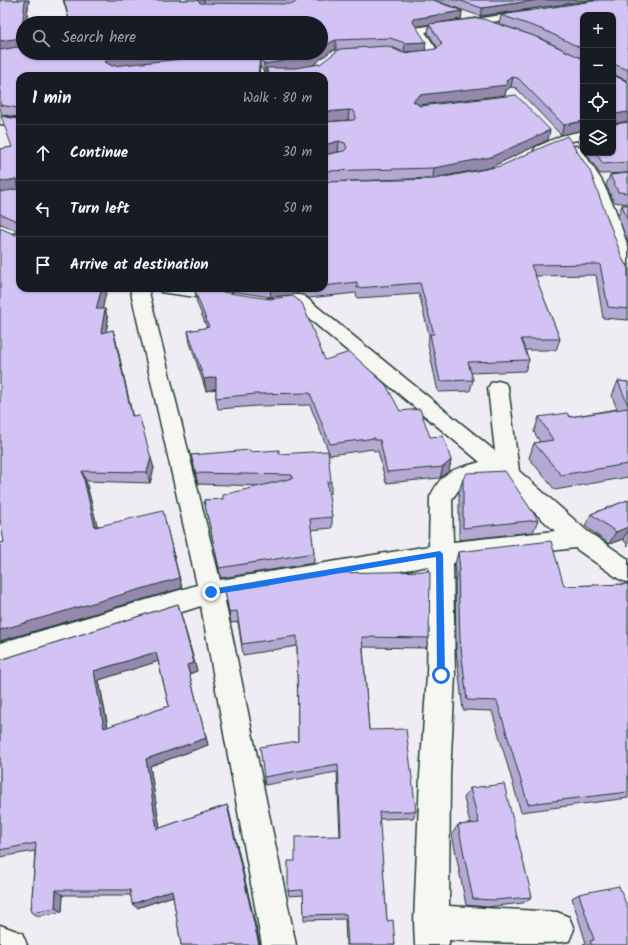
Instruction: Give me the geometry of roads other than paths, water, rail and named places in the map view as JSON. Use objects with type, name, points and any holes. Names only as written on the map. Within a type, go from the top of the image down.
[{"type":"street","points":[[514,5],[517,16]]},
{"type":"street","points":[[396,54],[402,58],[435,54],[418,30],[540,13]]},
{"type":"street","points":[[460,15],[502,30]]},
{"type":"street","points":[[245,60],[259,72]]},
{"type":"street","points":[[0,120],[16,122]]},
{"type":"street","points":[[547,132],[570,139],[602,180],[614,209],[628,270]]},
{"type":"street","points":[[526,156],[570,139]]},
{"type":"street","points":[[0,230],[16,227]]},
{"type":"street","points":[[0,230],[16,237]]},
{"type":"street","points":[[140,292],[211,592],[279,945]]},
{"type":"street","points":[[196,292],[248,299],[271,304],[293,294],[504,470],[579,538],[628,572]]},
{"type":"street","points":[[498,388],[504,470]]},
{"type":"street","points":[[504,470],[455,478],[441,497],[441,675],[435,776],[432,934],[557,929]]},
{"type":"street","points":[[0,656],[211,592],[440,554],[579,538]]},
{"type":"street","points":[[0,942],[10,945]]}]
